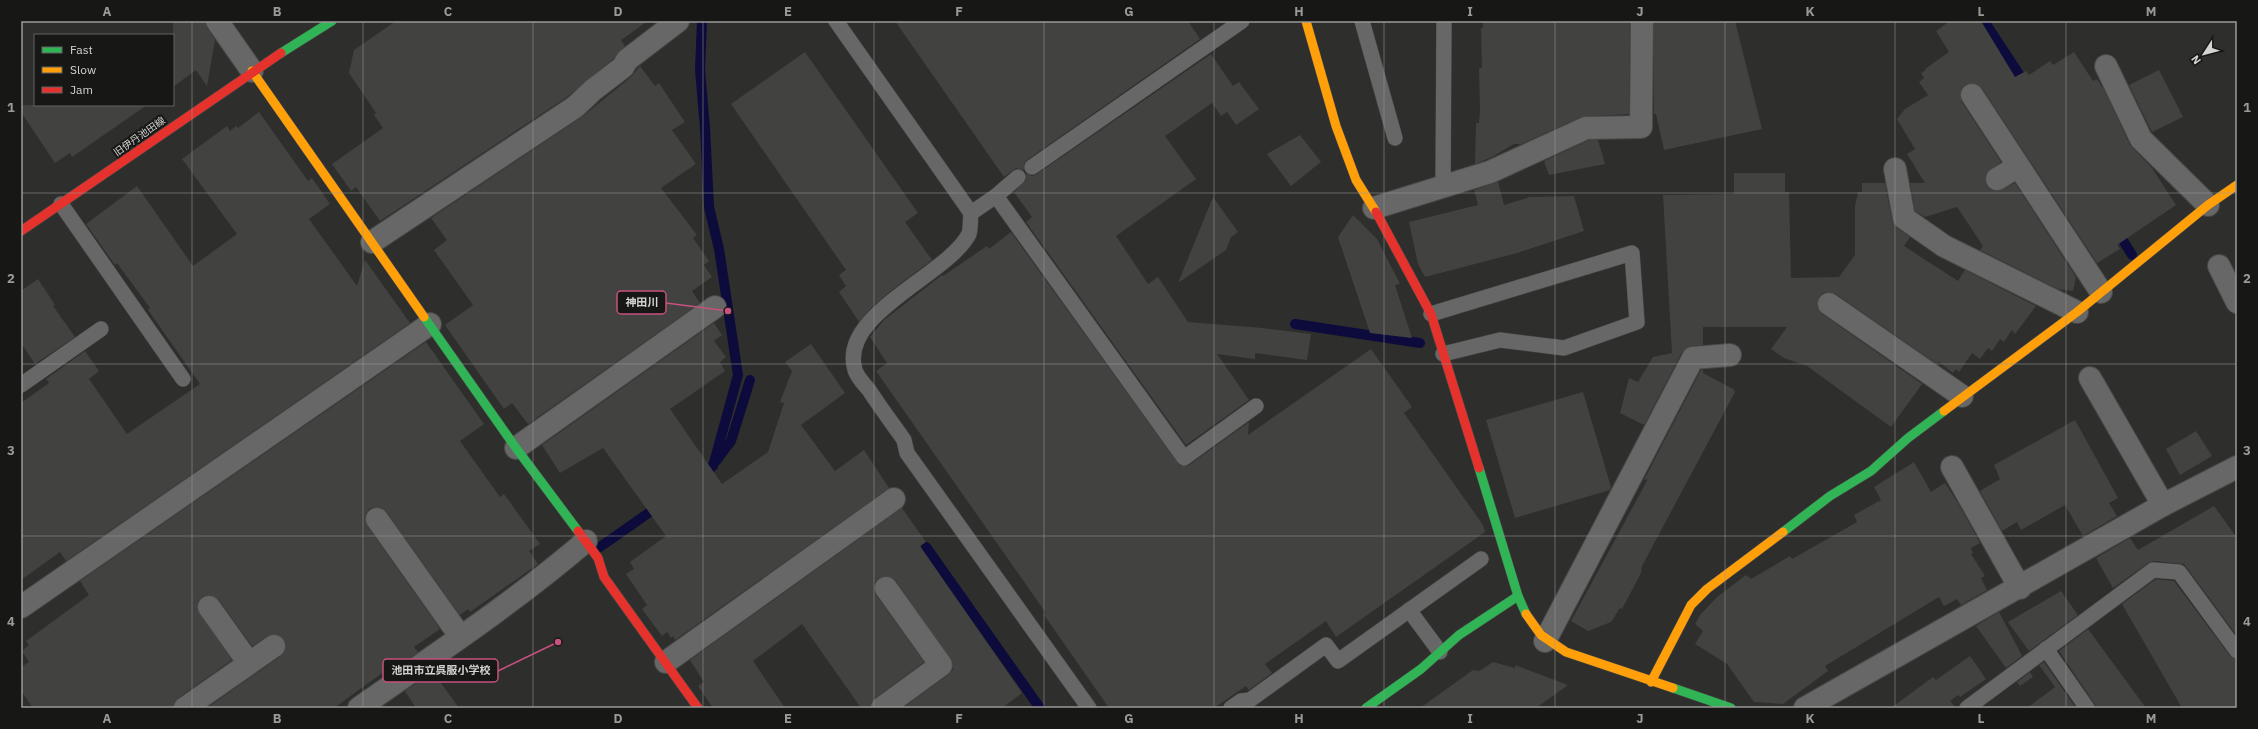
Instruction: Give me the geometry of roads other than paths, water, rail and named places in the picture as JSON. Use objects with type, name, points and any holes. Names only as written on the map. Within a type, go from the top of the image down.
[{"type":"street","points":[[217,21],[516,448],[598,558],[604,576],[698,708]]},
{"type":"street","name":"旧伊丹池田線","points":[[21,231],[252,71],[332,21]]},
{"type":"street","points":[[372,242],[575,107],[593,90],[623,67],[628,60],[678,21]]},
{"type":"street","points":[[1306,21],[1348,160],[1356,180],[1374,208],[1431,314],[1518,596],[1528,622],[1545,641],[1566,652],[1731,708]]},
{"type":"street","points":[[1374,208],[1490,172],[1586,128],[1641,128],[1642,21]]},
{"type":"street","points":[[2106,66],[2141,139],[2208,205]]},
{"type":"street","points":[[1972,95],[2101,292]]},
{"type":"street","points":[[1997,179],[2018,167]]},
{"type":"street","points":[[1895,169],[1904,218],[1944,246],[2077,312]]},
{"type":"street","points":[[1651,682],[1695,599],[1824,501],[1871,471],[1908,438],[1932,421],[1962,396],[2077,312],[2208,205],[2237,185]]},
{"type":"street","points":[[2219,266],[2237,302]]},
{"type":"street","points":[[1829,304],[1962,396]]},
{"type":"street","points":[[516,448],[715,307]]},
{"type":"street","points":[[21,607],[430,324]]},
{"type":"street","points":[[1545,641],[1693,358],[1730,355]]},
{"type":"street","points":[[2090,378],[2162,505]]},
{"type":"street","points":[[1952,467],[2020,588]]},
{"type":"street","points":[[1805,708],[2020,588],[2162,505],[2237,467]]},
{"type":"street","points":[[666,662],[894,499]]},
{"type":"street","points":[[377,519],[460,636]]},
{"type":"street","points":[[359,708],[563,561],[586,541]]},
{"type":"street","points":[[882,708],[942,666],[886,588]]},
{"type":"street","points":[[1366,708],[1381,703],[1459,635],[1518,596]]},
{"type":"street","points":[[209,607],[249,663]]},
{"type":"street","points":[[185,708],[274,646]]},
{"type":"lane","points":[[836,21],[970,213],[969,232],[955,254],[897,296],[878,314],[859,338],[852,354],[855,371],[904,440],[907,453],[1089,708]]},
{"type":"lane","points":[[1032,167],[1242,21]]},
{"type":"lane","points":[[1362,21],[1395,138]]},
{"type":"lane","points":[[1443,187],[1444,21]]},
{"type":"lane","points":[[970,213],[996,196],[1018,177]]},
{"type":"lane","points":[[996,196],[1184,458],[1256,406]]},
{"type":"lane","points":[[61,204],[183,379]]},
{"type":"lane","points":[[1431,314],[1632,253],[1637,322],[1564,348],[1500,340],[1443,354]]},
{"type":"lane","points":[[21,385],[101,330]]},
{"type":"lane","points":[[1231,708],[1241,701],[1250,700],[1326,645],[1338,661],[1481,559]]},
{"type":"lane","points":[[1967,708],[2153,570],[2164,569],[2179,572],[2237,651]]},
{"type":"lane","points":[[1409,610],[1440,652]]},
{"type":"lane","points":[[2046,649],[2087,708]]},
{"type":"waterway","points":[[701,476],[713,466],[738,375],[719,249],[709,207],[700,70],[702,21]]},
{"type":"waterway","points":[[1984,21],[2026,85]]},
{"type":"waterway","points":[[2116,229],[2132,255]]},
{"type":"waterway","points":[[1295,324],[1420,343]]},
{"type":"waterway","points":[[716,461],[731,441],[750,380]]},
{"type":"waterway","points":[[600,547],[660,505]]},
{"type":"waterway","points":[[926,547],[1040,708]]},
{"type":"place","name":"神田川","points":[[728,311]]},
{"type":"place","name":"池田市立呉服小学校","points":[[558,642]]}]
